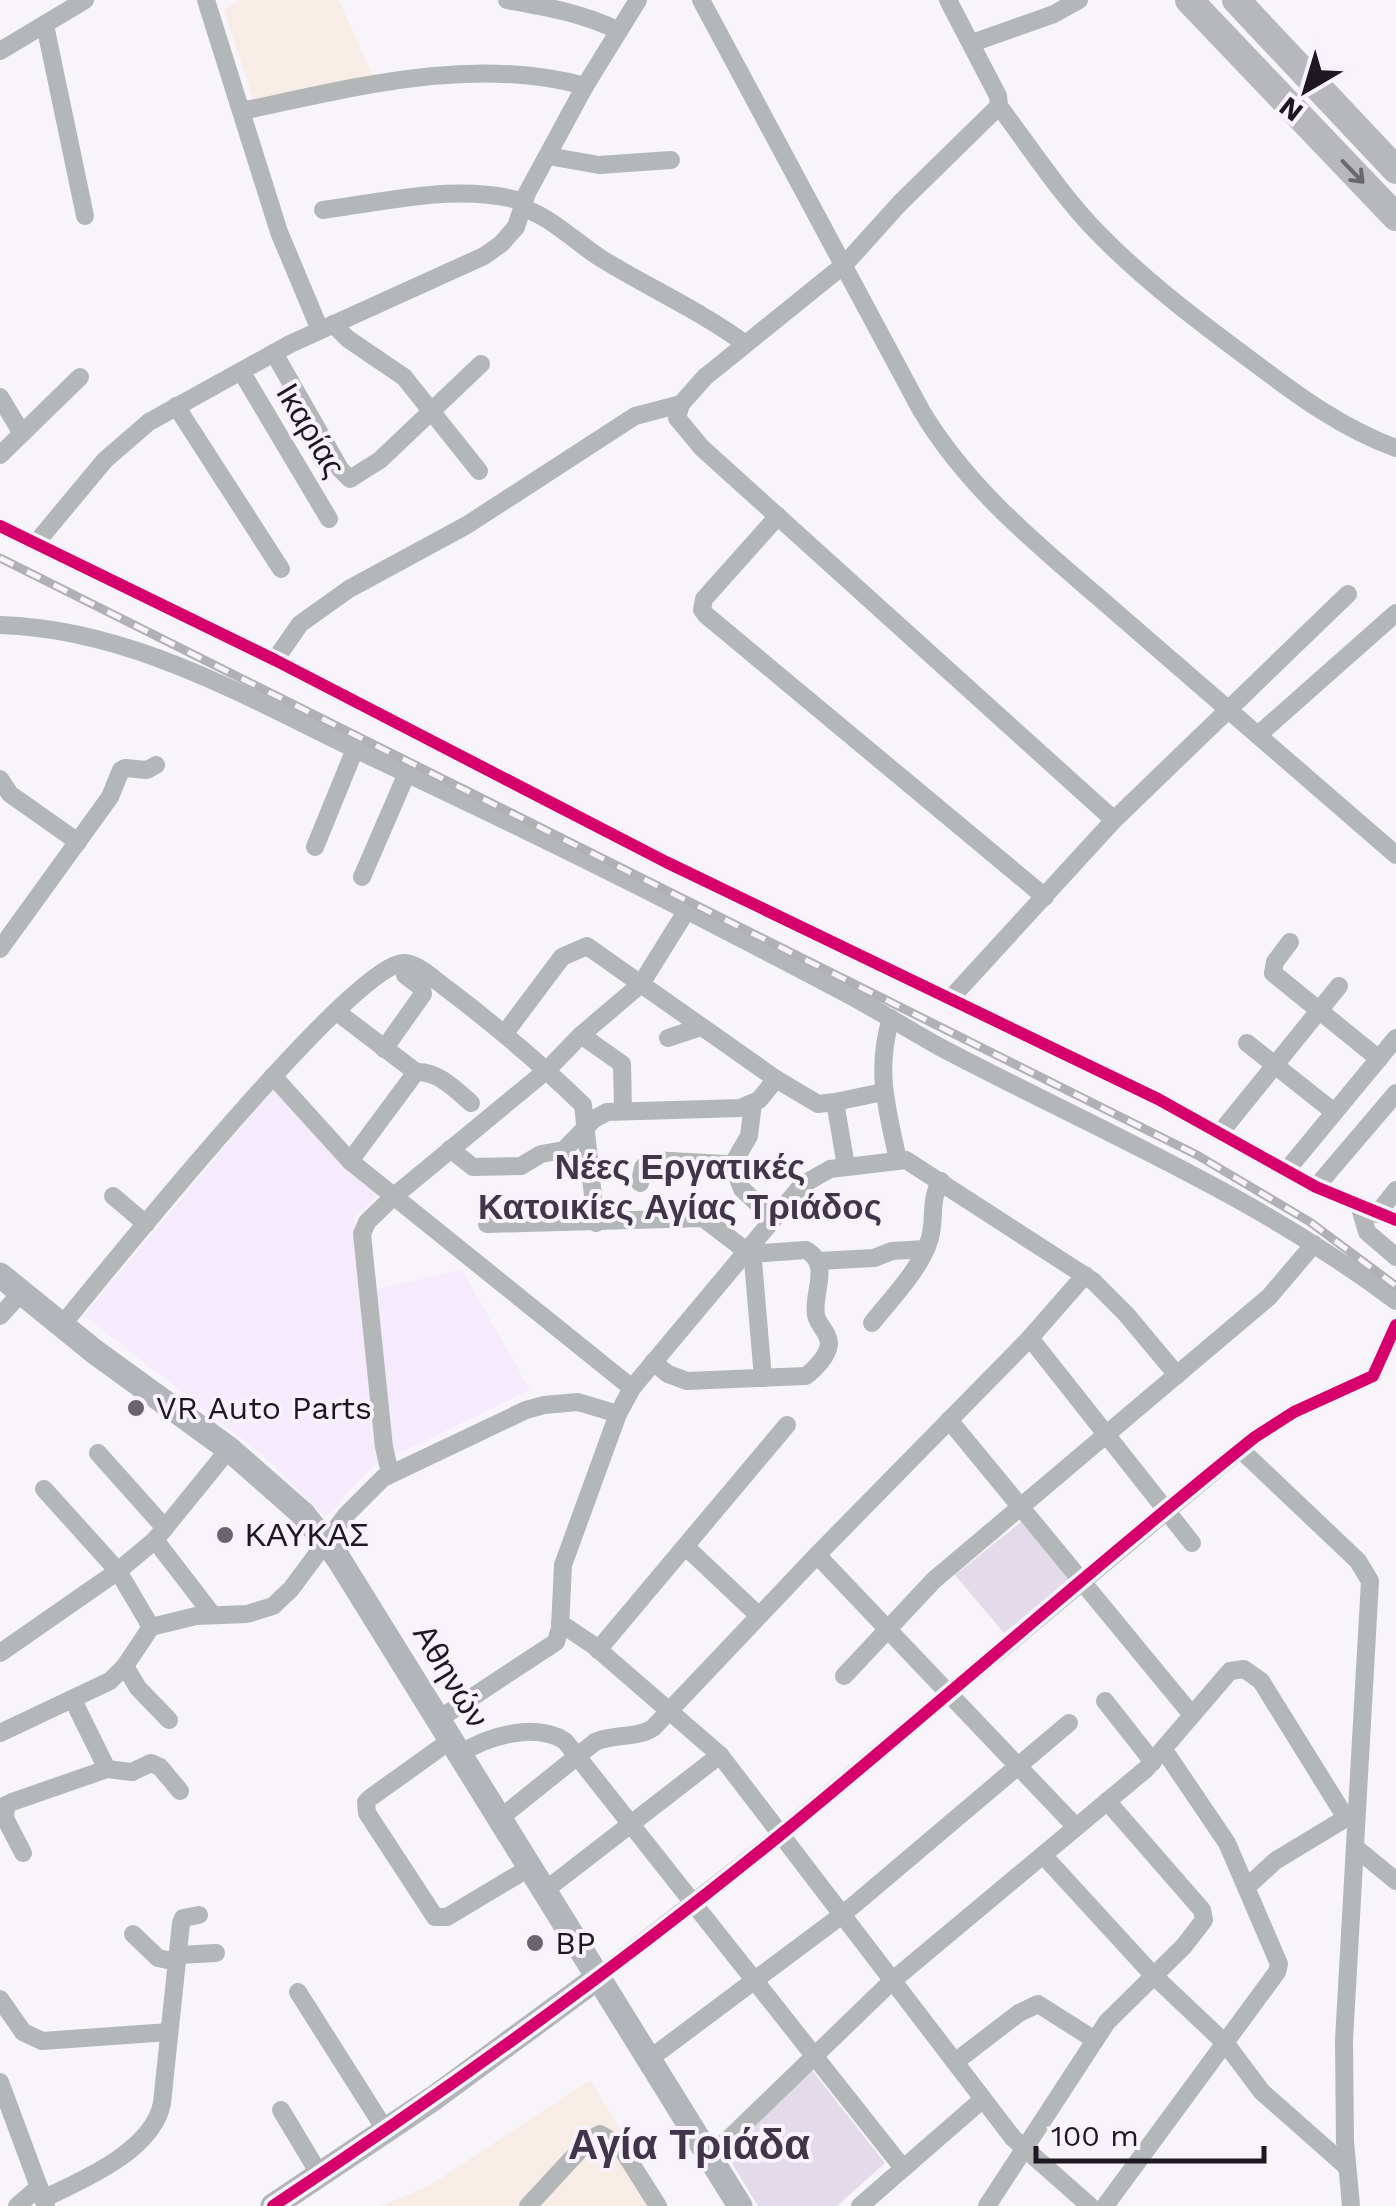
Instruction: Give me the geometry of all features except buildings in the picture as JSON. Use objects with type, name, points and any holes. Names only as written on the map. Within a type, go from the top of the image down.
[{"type":"main road","points":[[1189,0],[1396,217]]},
{"type":"main road","points":[[1236,0],[1396,170]]},
{"type":"main road","name":"Αθηνών","points":[[0,1275],[229,1449],[303,1514],[338,1558],[740,2206]]},
{"type":"main road","points":[[272,2206],[386,2131],[597,1978]]},
{"type":"street","points":[[0,51],[85,0]]},
{"type":"street","points":[[206,0],[288,259],[327,327],[400,373],[480,470]]},
{"type":"street","points":[[508,0],[594,18],[619,31]]},
{"type":"street","points":[[36,543],[116,448],[176,406],[327,327],[484,256],[511,235],[584,86],[638,0]]},
{"type":"street","points":[[701,0],[921,410],[952,457],[980,491],[1396,856]]},
{"type":"street","points":[[948,0],[998,96],[999,106],[1064,195],[1098,233],[1158,290],[1295,393],[1351,429],[1396,448]]},
{"type":"street","points":[[972,43],[1054,14],[1078,0]]},
{"type":"street","points":[[45,25],[86,216]]},
{"type":"street","points":[[242,111],[426,77],[549,77],[584,86]]},
{"type":"street","points":[[999,106],[900,203],[845,264],[704,377],[681,404],[677,418],[683,429],[1114,820]]},
{"type":"street","points":[[548,156],[599,164],[671,160]]},
{"type":"street","points":[[322,210],[448,195],[500,195],[546,218],[592,253],[714,322],[744,344]]},
{"type":"street","points":[[274,353],[350,479],[380,460],[481,364]]},
{"type":"street","name":"Ικαρίας","points":[[241,371],[329,519]]},
{"type":"street","points":[[0,455],[11,435],[80,377]]},
{"type":"street","points":[[0,397],[11,435]]},
{"type":"street","points":[[275,660],[300,624],[348,589],[467,525],[635,416],[681,404]]},
{"type":"street","points":[[176,406],[281,569]]},
{"type":"street","points":[[778,516],[704,599],[702,610],[1044,897]]},
{"type":"street","points":[[0,526],[275,660],[616,836],[1220,1133],[1316,1187],[1396,1220]]},
{"type":"street","points":[[951,998],[1114,820],[1348,594]]},
{"type":"street","points":[[1258,735],[1396,613]]},
{"type":"street","points":[[0,625],[64,634],[164,658],[407,772],[687,910],[955,1054],[1214,1184],[1314,1244],[1396,1301]]},
{"type":"street","points":[[314,847],[356,749]]},
{"type":"street","points":[[0,950],[110,797],[121,770],[148,770],[156,765]]},
{"type":"street","points":[[362,877],[407,772]]},
{"type":"street","points":[[0,779],[12,795],[78,842]]},
{"type":"street","points":[[390,1473],[362,1234],[367,1222],[547,1070],[641,984],[687,910]]},
{"type":"street","points":[[1290,942],[1275,962],[1273,973],[1379,1059]]},
{"type":"street","points":[[505,1033],[558,960],[586,946],[701,1028],[818,1104],[883,1092]]},
{"type":"street","points":[[62,1325],[273,1076],[372,978],[392,964],[416,966],[505,1033],[583,1105],[596,1223]]},
{"type":"street","points":[[384,1048],[424,994],[404,975]]},
{"type":"street","points":[[1220,1133],[1339,986]]},
{"type":"street","points":[[337,1012],[416,1072],[426,1071],[446,1081],[471,1103]]},
{"type":"street","points":[[891,1018],[882,1056],[883,1092],[898,1160]]},
{"type":"street","points":[[668,1038],[701,1028]]},
{"type":"street","points":[[581,1035],[622,1064],[622,1110]]},
{"type":"street","points":[[1286,1170],[1396,1038]]},
{"type":"street","points":[[1247,1043],[1334,1112]]},
{"type":"street","points":[[350,1161],[416,1072]]},
{"type":"street","points":[[273,1076],[350,1161],[632,1388]]},
{"type":"street","points":[[450,1150],[473,1168],[521,1166],[541,1154],[564,1150],[600,1114],[622,1110],[740,1108],[753,1103],[776,1079]]},
{"type":"street","points":[[1316,1187],[1396,1092]]},
{"type":"street","points":[[835,1102],[846,1166]]},
{"type":"street","points":[[732,1167],[750,1136],[753,1103]]},
{"type":"street","points":[[640,1182],[643,1167],[652,1160],[732,1167]]},
{"type":"street","points":[[529,1868],[446,1917],[435,1917],[365,1808],[370,1798],[450,1738],[557,1640],[564,1565],[618,1414],[632,1388],[802,1185],[830,1169],[912,1161],[1085,1276],[1126,1314],[1177,1375]]},
{"type":"street","points":[[732,1167],[742,1190],[773,1218]]},
{"type":"street","points":[[872,1323],[926,1248],[934,1193],[941,1181]]},
{"type":"street","points":[[1368,1211],[1396,1190]]},
{"type":"street","points":[[113,1196],[146,1224]]},
{"type":"street","points":[[1368,1211],[1367,1232],[1396,1258]]},
{"type":"street","points":[[487,1224],[703,1218],[748,1252],[756,1277],[762,1378]]},
{"type":"street","points":[[844,1676],[934,1580],[1269,1297],[1314,1244]]},
{"type":"street","points":[[818,1261],[874,1258],[892,1251],[926,1248]]},
{"type":"street","points":[[652,1362],[687,1381],[806,1376],[828,1351],[828,1337],[816,1320],[814,1298],[821,1279],[818,1261],[806,1250],[748,1252]]},
{"type":"street","points":[[499,1818],[606,1737],[646,1733],[669,1712],[758,1615],[1030,1338],[1085,1276]]},
{"type":"street","points":[[0,1316],[21,1293]]},
{"type":"street","points":[[597,1978],[782,1834],[1240,1448],[1294,1412],[1372,1376],[1396,1326]]},
{"type":"street","points":[[1030,1338],[1192,1542]]},
{"type":"street","points":[[0,1732],[110,1681],[151,1627],[212,1614],[253,1613],[283,1598],[336,1527],[390,1473],[544,1405],[578,1402],[618,1414]]},
{"type":"street","points":[[948,1420],[1192,1714]]},
{"type":"street","points":[[598,1650],[787,1425]]},
{"type":"street","points":[[1240,1448],[1358,1561],[1368,1575],[1372,1598],[1351,1817],[1356,1848],[1344,2040],[1350,2206]]},
{"type":"street","points":[[0,1653],[118,1571],[160,1534],[229,1449]]},
{"type":"street","points":[[98,1454],[160,1534],[212,1614]]},
{"type":"street","points":[[44,1489],[118,1571],[151,1627]]},
{"type":"street","points":[[686,1546],[758,1615]]},
{"type":"street","points":[[817,1554],[1076,1827]]},
{"type":"street","points":[[560,1623],[598,1650],[720,1755],[1024,2150],[1090,2206]]},
{"type":"street","points":[[125,1666],[138,1688],[169,1720]]},
{"type":"street","points":[[710,2157],[892,1981],[1158,1756],[1230,1671],[1240,1668],[1254,1674],[1351,1817]]},
{"type":"street","points":[[72,1700],[107,1769]]},
{"type":"street","points":[[1105,1701],[1158,1756],[1227,1842],[1279,1964],[1278,1972],[1105,2206]]},
{"type":"street","points":[[648,2060],[842,1915],[1069,1723]]},
{"type":"street","points":[[450,1738],[480,1743],[534,1732],[560,1737],[904,2168]]},
{"type":"street","points":[[543,1892],[720,1755]]},
{"type":"street","points":[[24,1853],[2,1810],[12,1802],[107,1769],[126,1772],[156,1764],[180,1791]]},
{"type":"street","points":[[987,2206],[1094,2040],[1122,2005],[1202,1925],[1204,1915],[1107,1802]]},
{"type":"street","points":[[1248,1886],[1275,1860],[1351,1817]]},
{"type":"street","points":[[1356,1848],[1396,1881]]},
{"type":"street","points":[[1043,1856],[1153,1975],[1226,2044],[1262,2092],[1346,2167]]},
{"type":"street","points":[[17,2206],[104,2169],[151,2129],[162,2104],[182,1920],[200,1915]]},
{"type":"street","points":[[133,1934],[158,1958],[216,1953]]},
{"type":"street","points":[[298,1992],[386,2131]]},
{"type":"street","points":[[0,1998],[23,2032],[42,2041],[169,2032]]},
{"type":"street","points":[[955,2062],[1036,2004],[1094,2040]]},
{"type":"street","points":[[0,2082],[5,2110],[42,2197]]},
{"type":"street","points":[[860,2206],[983,2099]]},
{"type":"street","points":[[280,2110],[320,2174]]},
{"type":"street","points":[[528,2206],[590,2139],[603,2134],[625,2154],[658,2206]]},
{"type":"shaded area","points":[[239,0],[339,0],[374,79],[255,104],[224,10]]},
{"type":"shaded area","points":[[275,1087],[381,1194],[354,1217],[364,1292],[462,1270],[530,1390],[374,1465],[325,1517],[264,1456],[84,1315]]},
{"type":"shaded area","points":[[1021,1522],[1070,1580],[1004,1633],[955,1575]]},
{"type":"shaded area","points":[[811,2069],[885,2163],[837,2206],[758,2206],[725,2152]]},
{"type":"shaded area","points":[[590,2080],[668,2206],[381,2206],[430,2185]]},
{"type":"railway","points":[[0,558],[1197,1155],[1310,1222],[1396,1286]]},
{"type":"cycle path","points":[[0,526],[275,660],[666,862],[1158,1099],[1316,1187],[1396,1220]]},
{"type":"cycle path","points":[[273,2206],[534,2025],[661,1930],[1255,1437],[1294,1412],[1373,1376],[1396,1325]]},
{"type":"place","name":"VR Auto Parts","points":[[136,1408]]},
{"type":"place","name":"ΚΑΥΚΑΣ","points":[[225,1535]]},
{"type":"place","name":"BP","points":[[535,1943]]},
{"type":"district","name":"Νέες Εργατικές Κατοικίες Αγίας Τριάδος","points":[[680,1187]]},
{"type":"district","name":"Αγία Τριάδα","points":[[689,2144]]}]
